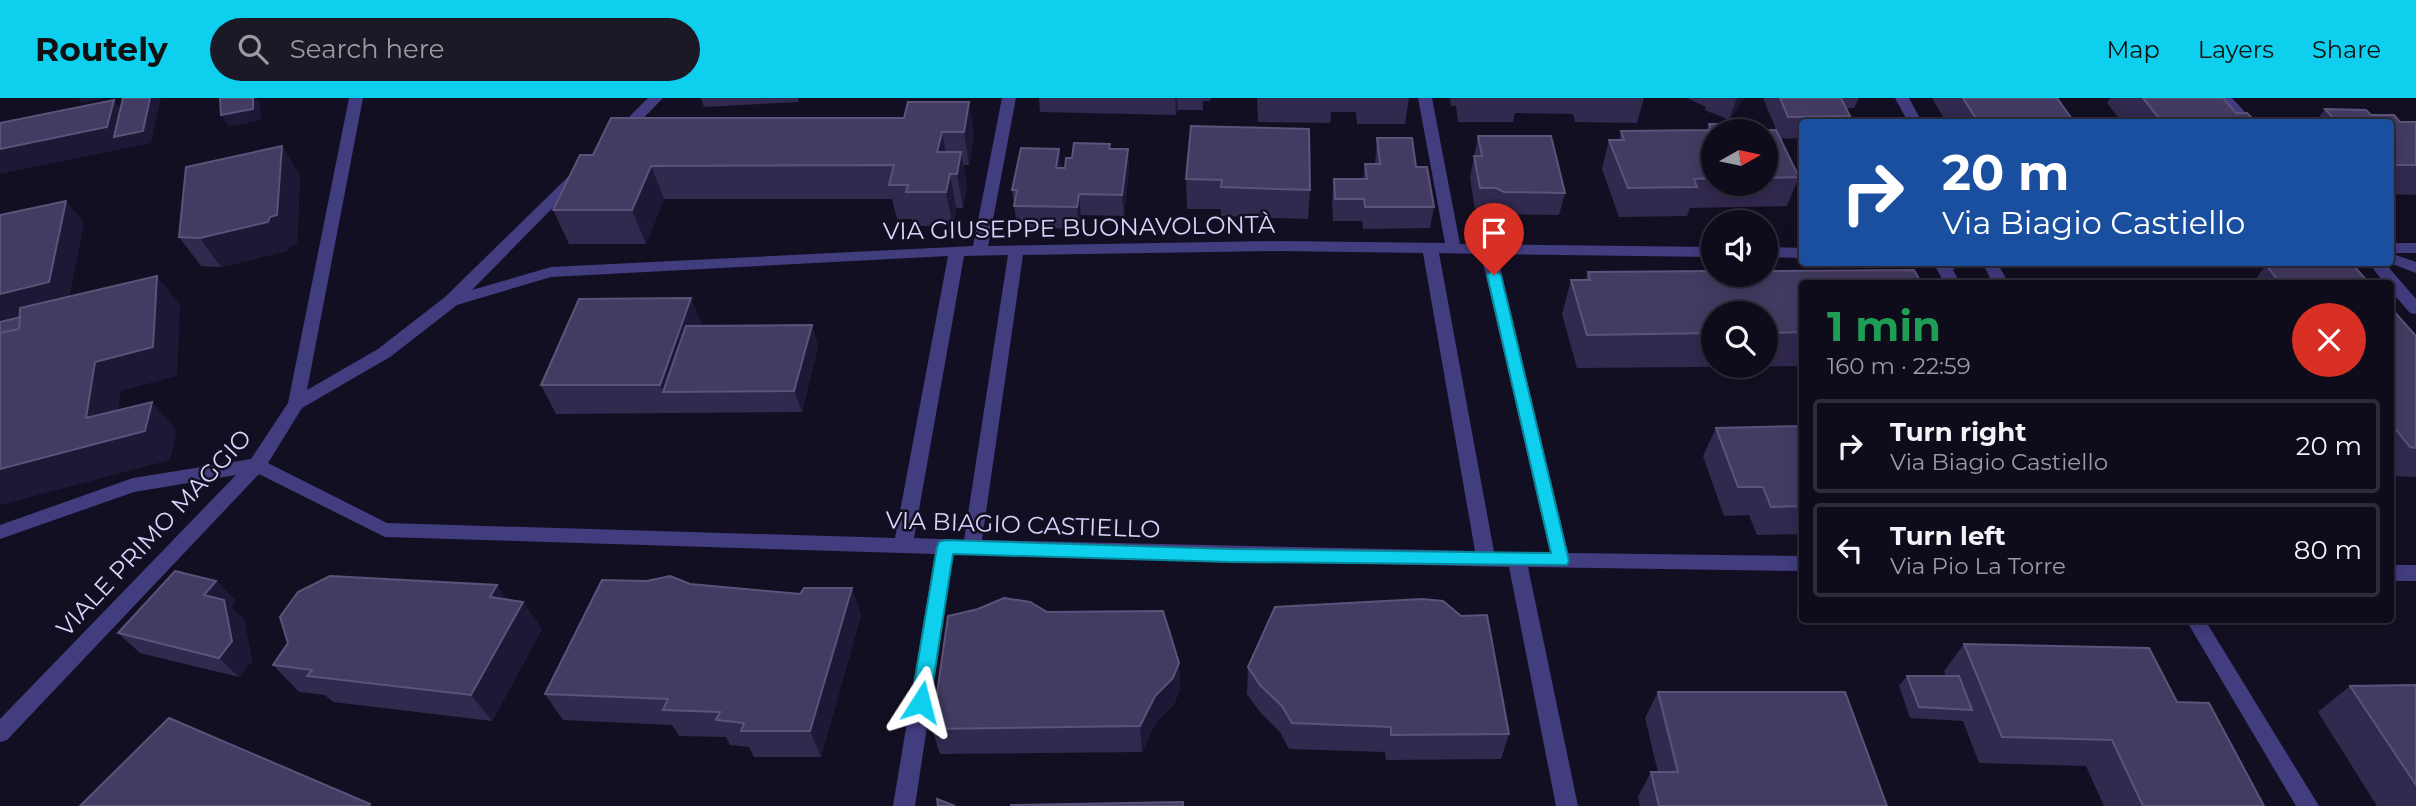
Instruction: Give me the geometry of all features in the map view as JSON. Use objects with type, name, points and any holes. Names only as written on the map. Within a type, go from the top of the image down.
[{"type":"street","name":"VIALE PRIMO MAGGIO","points":[[0,733],[257,465],[296,404],[356,98]]},
{"type":"street","points":[[607,147],[656,98]]},
{"type":"street","points":[[980,250],[1009,98]]},
{"type":"street","points":[[1425,98],[1452,248]]},
{"type":"street","points":[[1902,98],[1913,119]]},
{"type":"street","points":[[2225,98],[2245,119]]},
{"type":"street","points":[[296,404],[384,354],[451,300],[587,166]]},
{"type":"street","name":"VIA GIUSEPPE BUONAVOLONTÀ","points":[[451,300],[551,272],[980,250],[1279,246],[1701,251]]},
{"type":"street","points":[[1430,248],[1486,559]]},
{"type":"street","points":[[1488,248],[1561,561]]},
{"type":"street","points":[[2394,248],[2416,248]]},
{"type":"street","points":[[972,548],[1016,250]]},
{"type":"street","points":[[903,546],[957,251]]},
{"type":"street","points":[[1778,252],[1799,253]]},
{"type":"street","points":[[2394,260],[2416,268]]},
{"type":"street","points":[[2378,266],[2391,280]]},
{"type":"street","points":[[2394,284],[2416,309]]},
{"type":"street","points":[[0,532],[133,485],[257,465]]},
{"type":"street","name":"VIA BIAGIO CASTIELLO","points":[[257,465],[386,530],[972,548],[1799,564]]},
{"type":"street","points":[[904,806],[945,547]]},
{"type":"street","points":[[1517,560],[1567,806]]},
{"type":"street","points":[[2394,573],[2416,573]]},
{"type":"street","points":[[2197,623],[2308,806]]},
{"type":"building","points":[[123,98],[150,98],[143,131],[114,137]]},
{"type":"building","points":[[220,98],[253,98],[253,109],[221,115]]},
{"type":"building","points":[[1780,98],[1841,98],[1850,116],[1788,117]]},
{"type":"building","points":[[1963,98],[2057,98],[2072,119],[1976,119]]},
{"type":"building","points":[[2143,98],[2223,98],[2236,113],[2247,113],[2253,119],[2160,119]]},
{"type":"building","points":[[114,100],[107,127],[0,149],[0,123]]},
{"type":"building","points":[[908,102],[969,102],[964,132],[942,132],[937,152],[961,152],[957,174],[950,174],[946,192],[906,192],[908,185],[889,185],[894,165],[651,166],[632,210],[553,210],[580,155],[593,155],[611,118],[904,118]]},
{"type":"building","points":[[2325,109],[2366,110],[2371,115],[2394,115],[2400,122],[2416,122],[2416,165],[2394,165],[2394,119],[2334,119]]},
{"type":"building","points":[[1191,126],[1309,129],[1310,190],[1221,187],[1222,180],[1186,179]]},
{"type":"building","points":[[1701,130],[1701,179],[1694,179],[1697,187],[1628,188],[1609,140],[1624,140],[1621,131]]},
{"type":"building","points":[[1778,134],[1799,177],[1778,178]]},
{"type":"building","points":[[1478,136],[1551,136],[1565,193],[1504,192],[1496,188],[1480,188],[1474,156],[1482,156]]},
{"type":"building","points":[[1377,138],[1412,138],[1416,167],[1427,167],[1434,207],[1365,207],[1364,199],[1335,199],[1334,179],[1367,179],[1365,164],[1380,164]]},
{"type":"building","points":[[1074,143],[1110,144],[1109,149],[1128,149],[1122,195],[1079,194],[1077,207],[1014,206],[1017,190],[1012,190],[1021,148],[1059,149],[1056,168],[1065,168],[1066,158],[1072,158]]},
{"type":"building","points":[[282,146],[277,215],[270,217],[268,222],[200,238],[179,237],[186,167]]},
{"type":"building","points":[[66,201],[49,282],[0,294],[0,215]]},
{"type":"building","points":[[2267,266],[2354,266],[2366,280],[2278,280]]},
{"type":"building","points":[[1914,270],[1920,280],[1799,280],[1799,332],[1778,333],[1778,301],[1701,301],[1701,333],[1587,335],[1571,280],[1590,280],[1588,272],[1701,271],[1701,287],[1778,287],[1778,271]]},
{"type":"building","points":[[157,276],[153,347],[95,362],[86,418],[152,402],[145,431],[0,469],[0,333],[19,329],[20,308]]},
{"type":"building","points":[[691,298],[660,385],[541,385],[579,299]]},
{"type":"building","points":[[2394,311],[2416,336],[2416,448],[2410,447],[2394,427]]},
{"type":"building","points":[[20,317],[19,329],[0,333],[0,322]]},
{"type":"building","points":[[812,325],[794,391],[663,392],[686,326]]},
{"type":"building","points":[[1799,426],[1799,506],[1771,507],[1763,487],[1738,487],[1716,428]]},
{"type":"building","points":[[175,571],[216,581],[204,595],[224,600],[232,641],[219,658],[118,633]]},
{"type":"building","points":[[330,576],[497,585],[490,597],[523,602],[471,695],[307,676],[312,670],[273,665],[288,643],[280,617],[298,592]]},
{"type":"building","points":[[670,576],[690,584],[800,594],[804,588],[852,588],[810,731],[741,731],[744,723],[716,720],[720,712],[663,710],[668,699],[545,694],[602,580],[647,581]]},
{"type":"building","points":[[1004,598],[1030,602],[1047,612],[1163,611],[1179,663],[1173,678],[1155,696],[1140,726],[932,729],[948,616],[978,609]]},
{"type":"building","points":[[1422,599],[1443,601],[1461,616],[1487,615],[1509,734],[1391,735],[1391,727],[1292,723],[1282,706],[1260,685],[1248,667],[1275,607]]},
{"type":"building","points":[[1964,644],[2149,648],[2177,702],[2209,703],[2264,806],[2143,806],[2112,740],[2002,737]]},
{"type":"building","points":[[1907,676],[1959,676],[1972,710],[1919,707]]},
{"type":"building","points":[[2416,685],[2416,785],[2350,686]]},
{"type":"building","points":[[1658,692],[1845,692],[1887,806],[1659,806],[1651,772],[1678,772]]},
{"type":"building","points":[[169,718],[370,804],[80,806]]},
{"type":"building","points":[[937,799],[955,806],[938,806]]},
{"type":"building","points":[[1183,802],[1183,806],[1011,806],[1011,805]]},
{"type":"route","points":[[921,702],[945,547],[1561,561],[1494,275]]}]
